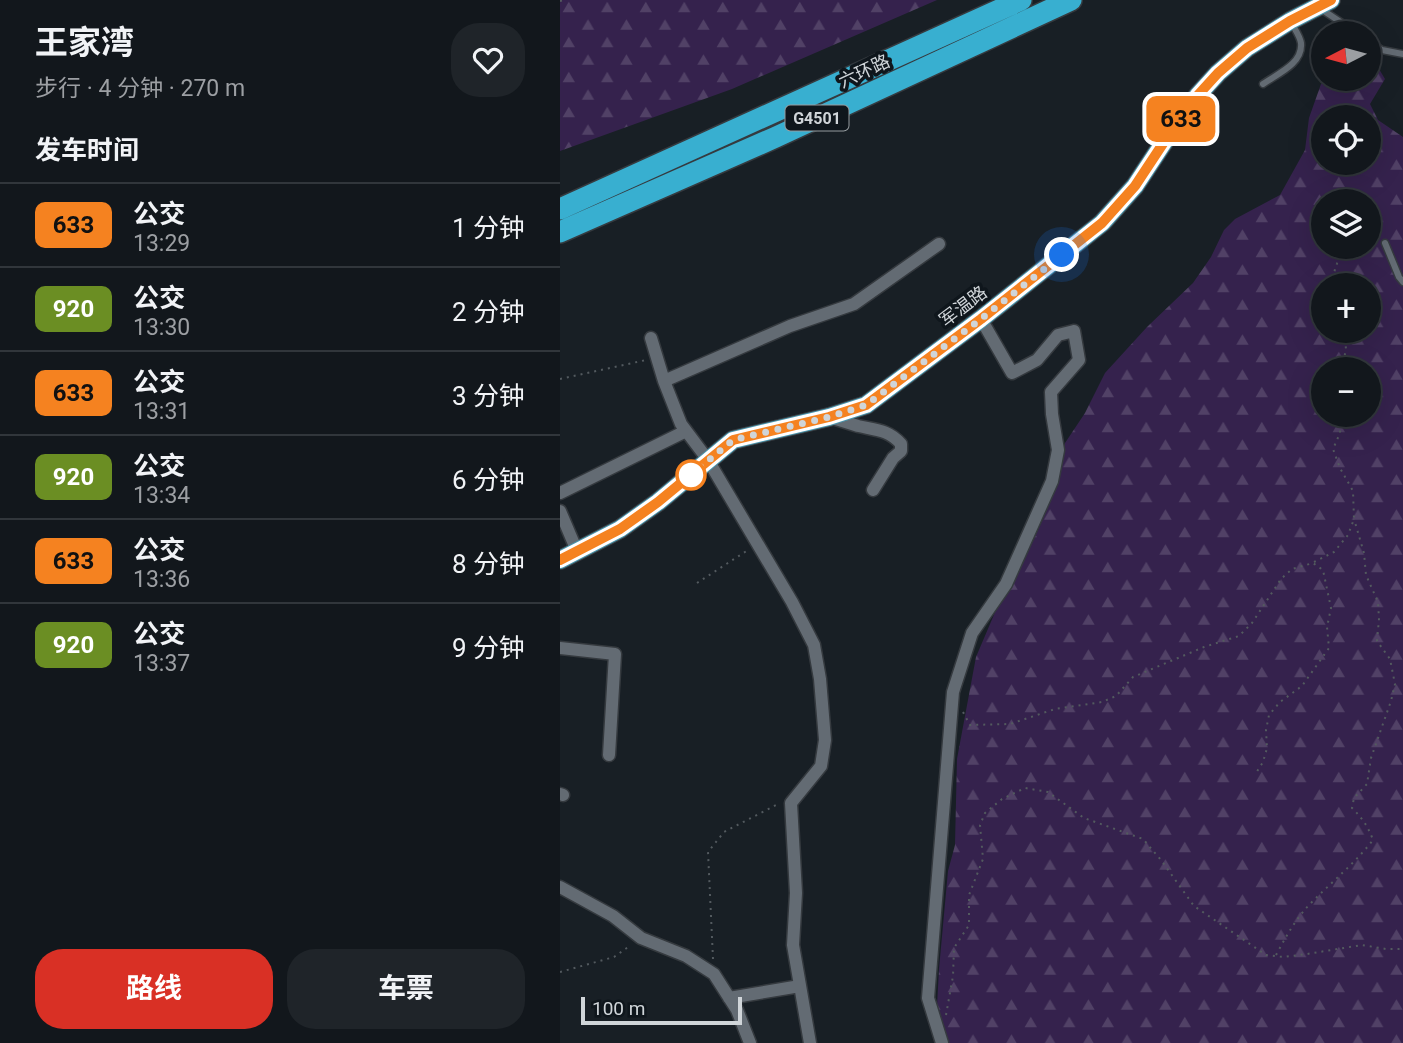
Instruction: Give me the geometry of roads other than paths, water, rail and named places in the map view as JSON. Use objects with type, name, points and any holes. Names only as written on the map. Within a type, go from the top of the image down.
[{"type":"highway","name":"六环路","points":[[560,209],[1021,0]]},
{"type":"highway","name":"六环路","points":[[560,232],[776,137],[1071,0]]},
{"type":"main road","name":"军温路","points":[[560,560],[620,529],[658,502],[733,440],[829,417],[866,405],[981,319],[1102,223],[1135,186],[1175,126],[1218,73],[1247,48],[1290,21],[1324,4]]},
{"type":"street","points":[[664,381],[790,326],[854,304],[939,244]]},
{"type":"street","points":[[942,1043],[928,998],[953,692],[972,634],[1006,584],[1052,481],[1058,450],[1051,392],[1079,360],[1074,331],[1058,335],[1037,360],[1012,373],[981,319]]},
{"type":"street","points":[[651,338],[681,424],[708,460],[792,602],[814,645],[825,740],[821,766],[791,803],[796,893],[793,945],[810,1043]]},
{"type":"street","points":[[829,417],[883,430],[901,444],[901,451],[893,458],[873,490]]},
{"type":"street","points":[[560,493],[686,431]]},
{"type":"street","points":[[560,511],[578,551]]},
{"type":"street","points":[[560,648],[615,654],[609,755]]},
{"type":"street","points":[[560,887],[613,916],[641,938],[686,956],[714,974],[737,1010],[750,1043]]},
{"type":"street","points":[[729,998],[800,986]]},
{"type":"lane","points":[[1324,4],[1343,21]]},
{"type":"lane","points":[[1263,84],[1294,63],[1299,56],[1301,44],[1290,21]]},
{"type":"lane","points":[[1381,49],[1403,54]]},
{"type":"lane","points":[[1385,243],[1403,282]]}]
